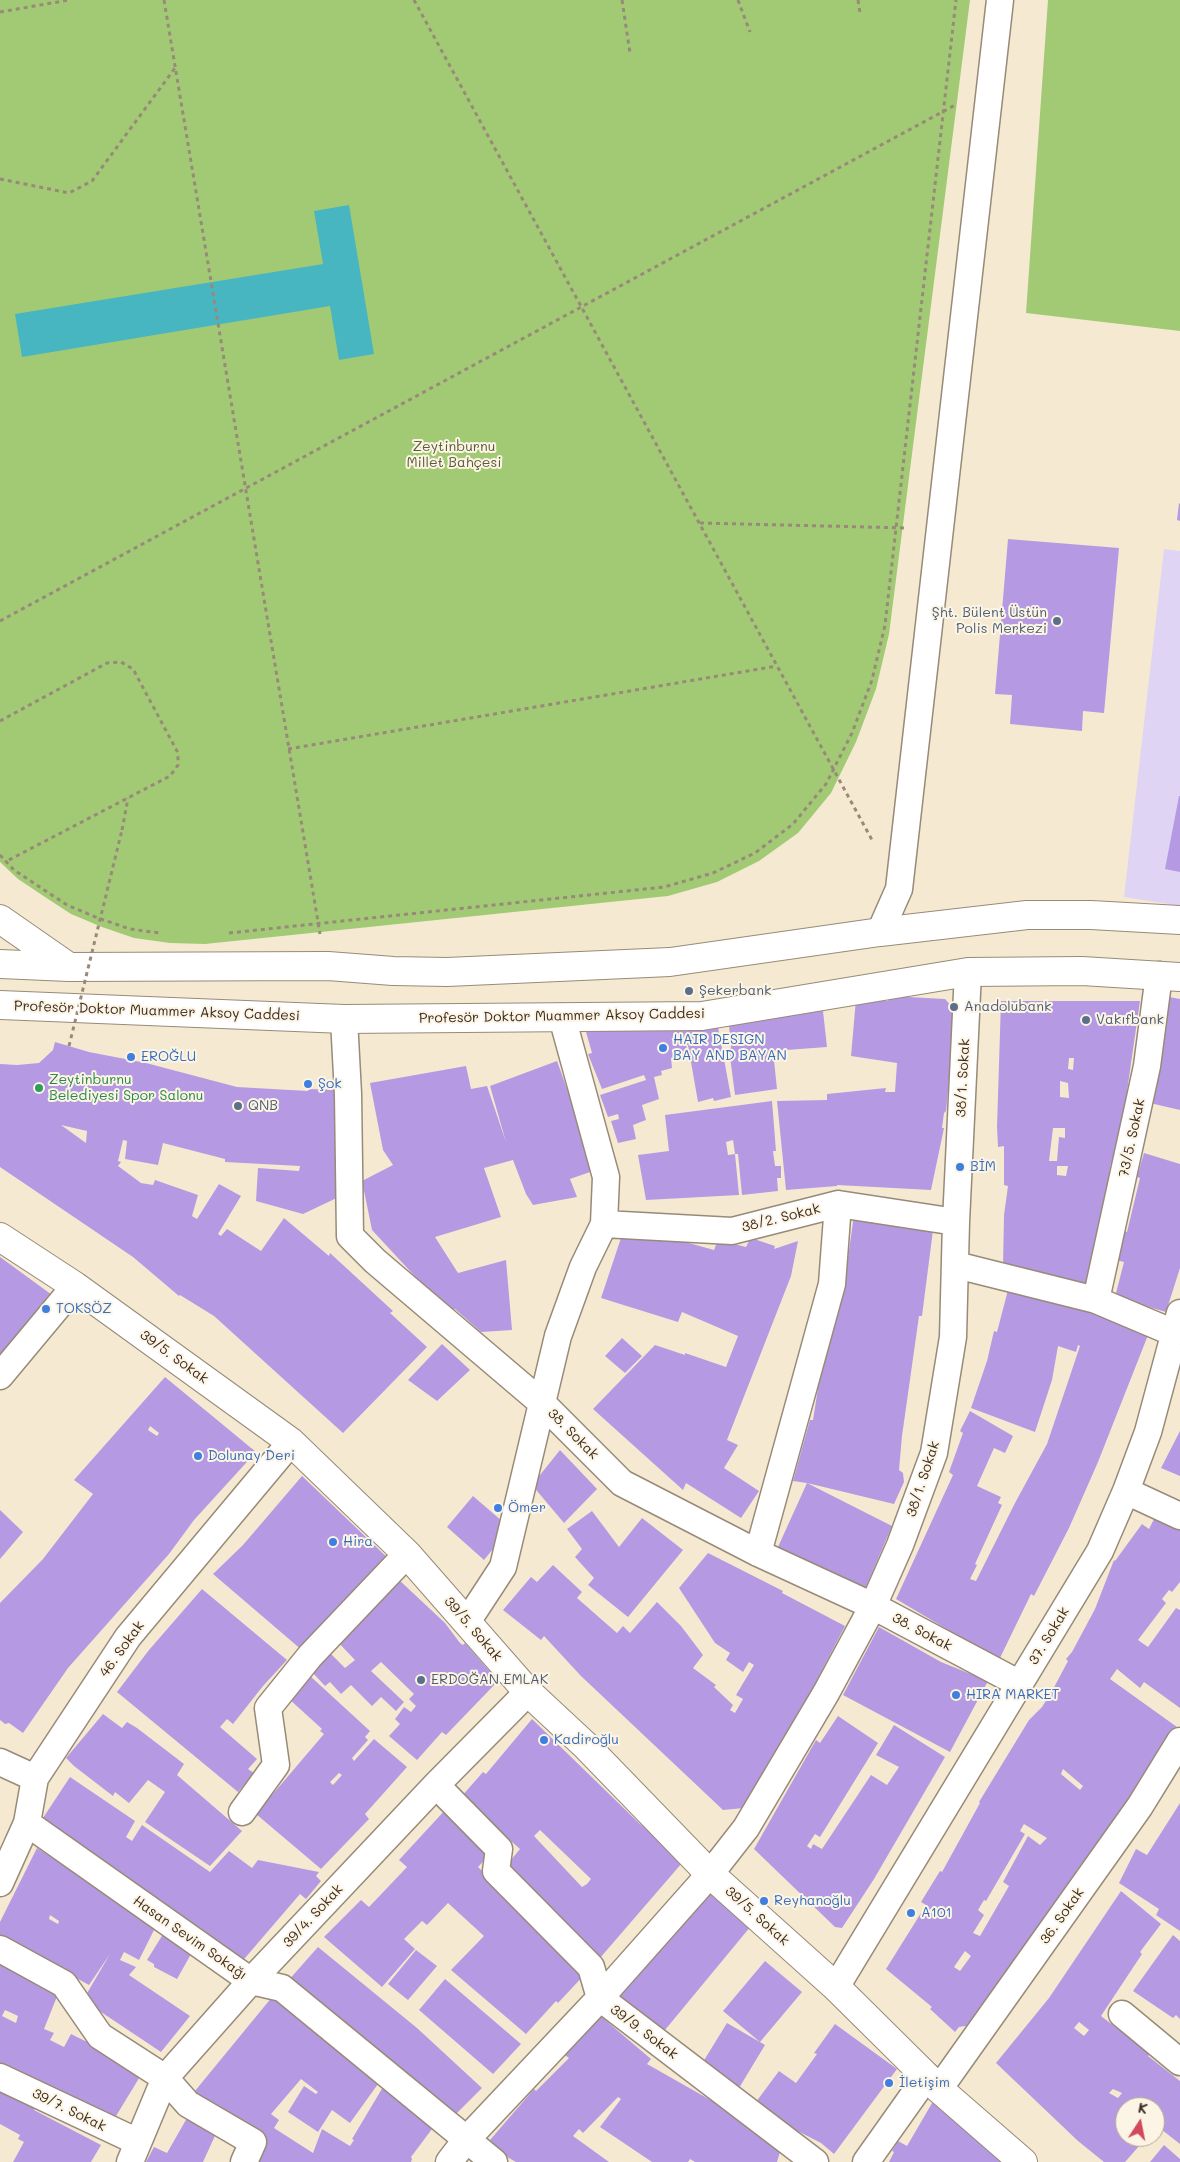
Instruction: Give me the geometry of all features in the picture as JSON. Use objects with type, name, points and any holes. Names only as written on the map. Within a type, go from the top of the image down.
[{"type":"main road","points":[[0,964],[69,966],[328,966],[393,971],[447,972],[670,962],[880,932],[1027,916],[1091,915],[1180,920]]},
{"type":"main road","points":[[0,919],[69,966]]},
{"type":"main road","name":"Profesör Doktor Muammer Aksoy Caddesi","points":[[0,1005],[344,1019],[702,1016],[968,972],[1082,971],[1170,976]]},
{"type":"main road","name":"39/5. Sokak","points":[[0,1237],[75,1286],[291,1442],[408,1554],[528,1692],[586,1746],[710,1874],[836,1987],[933,2083],[1023,2162]]},
{"type":"street","points":[[880,932],[899,890],[1000,0]]},
{"type":"street","name":"38/1. Sokak","points":[[449,2162],[466,2140],[600,1998],[710,1874],[746,1828],[826,1693],[873,1606],[900,1545],[934,1453],[953,1337],[956,1222],[968,972]]},
{"type":"street","name":"73/5. Sokak","points":[[1096,1300],[1147,1066],[1170,976]]},
{"type":"street","points":[[467,1622],[504,1567],[558,1336],[583,1267],[604,1224],[606,1177],[562,1017]]},
{"type":"street","name":"38. Sokak","points":[[344,1019],[348,1094],[350,1236],[375,1261],[542,1403],[622,1482],[758,1554],[873,1606],[1020,1684]]},
{"type":"street","points":[[758,1554],[832,1284],[838,1204]]},
{"type":"street","name":"38/2. Sokak","points":[[604,1224],[732,1231],[838,1204],[956,1222]]},
{"type":"street","points":[[956,1265],[1096,1300],[1177,1323]]},
{"type":"street","points":[[0,1376],[75,1286]]},
{"type":"street","name":"37. Sokak","points":[[836,1987],[1100,1550],[1126,1491],[1148,1432],[1177,1323]]},
{"type":"street","name":"46. Sokak","points":[[0,1883],[27,1823],[35,1778],[128,1637],[291,1442]]},
{"type":"street","points":[[1126,1491],[1180,1516]]},
{"type":"street","points":[[242,1812],[276,1765],[268,1708],[310,1656],[408,1554]]},
{"type":"street","name":"39/4. Sokak","points":[[134,2152],[165,2078],[251,1981],[436,1785],[528,1692]]},
{"type":"street","name":"36. Sokak","points":[[866,2162],[933,2083],[1140,1806],[1180,1741]]},
{"type":"street","points":[[0,1762],[35,1778]]},
{"type":"street","name":"39/9. Sokak","points":[[436,1785],[499,1849],[496,1871],[591,1967],[600,1998],[815,2162]]},
{"type":"street","name":"Hasan Sevim Sokağı","points":[[27,1823],[251,1981],[282,1988],[494,2162]]},
{"type":"street","points":[[0,1949],[64,1984],[100,2036],[165,2078],[188,2104],[253,2142],[244,2162]]},
{"type":"street","points":[[1122,2014],[1180,2062]]},
{"type":"street","name":"39/7. Sokak","points":[[0,2076],[134,2152]]},
{"type":"path","points":[[0,12],[69,0]]},
{"type":"path","points":[[164,0],[317,923],[328,966]]},
{"type":"path","points":[[414,0],[876,847]]},
{"type":"path","points":[[622,0],[630,52]]},
{"type":"path","points":[[738,0],[750,32]]},
{"type":"path","points":[[858,0],[860,13]]},
{"type":"path","points":[[220,933],[664,887],[713,874],[755,853],[793,824],[826,784],[852,733],[872,680],[885,625],[956,0]]},
{"type":"path","points":[[0,180],[69,193],[92,181],[175,68]]},
{"type":"path","points":[[0,621],[990,86]]},
{"type":"path","points":[[699,523],[940,529]]},
{"type":"path","points":[[0,721],[114,661],[128,665],[133,669],[177,751],[178,758],[178,765],[170,776],[5,862]]},
{"type":"path","points":[[288,749],[777,666]]},
{"type":"path","points":[[69,1046],[122,830],[128,798]]},
{"type":"path","points":[[0,855],[5,862],[40,889],[67,905],[130,929],[165,934]]},
{"type":"shaded area","points":[[1164,549],[1180,551],[1180,906],[1124,897]]},
{"type":"green space","name":"Zeytinburnu Millet Bahçesi","points":[[0,0],[970,0],[889,634],[876,689],[856,742],[831,793],[798,833],[759,861],[717,882],[668,896],[205,944],[170,943],[134,938],[102,927],[71,914],[18,879],[0,862]]},
{"type":"green space","points":[[1048,0],[1180,0],[1180,331],[1026,313]]},
{"type":"water","points":[[349,205],[374,354],[339,360],[330,306],[22,357],[15,314],[323,264],[314,211]]},
{"type":"building","points":[[1180,504],[1180,521],[1177,520]]},
{"type":"building","name":"Şht. Bülent Üstün Polis Merkezi","points":[[1008,539],[1119,548],[1104,713],[1083,711],[1082,731],[1010,724],[1012,695],[995,694]]},
{"type":"building","points":[[1180,796],[1180,872],[1165,869]]},
{"type":"building","points":[[889,996],[945,999],[956,1011],[946,1111],[942,1128],[944,1128],[931,1190],[837,1185],[786,1190],[777,1101],[827,1100],[827,1094],[886,1088],[885,1092],[895,1092],[897,1063],[851,1056],[856,999],[888,1001]]},
{"type":"building","points":[[1164,996],[1180,999],[1180,1110],[1150,1103]]},
{"type":"building","points":[[1001,1001],[1140,1001],[1121,1133],[1115,1163],[1111,1163],[1098,1237],[1086,1287],[1003,1267],[1004,1215],[1008,1186],[1004,1185],[1004,1146],[998,1147]],"holes":[[[1069,1058],[1074,1058],[1073,1070],[1068,1069]],[[1060,1081],[1068,1083],[1069,1098],[1060,1097]],[[1053,1128],[1065,1128],[1065,1138],[1059,1137],[1057,1161],[1049,1161]],[[1057,1166],[1068,1166],[1066,1176],[1057,1175]]]},
{"type":"building","points":[[822,1002],[827,1047],[773,1051],[777,1089],[735,1095],[729,1049],[731,1048],[728,1014]]},
{"type":"building","points":[[716,1016],[731,1097],[714,1101],[713,1098],[698,1102],[688,1045],[686,1045],[688,1054],[671,1058],[672,1068],[661,1071],[662,1075],[654,1077],[659,1099],[642,1105],[646,1120],[633,1125],[636,1139],[618,1143],[611,1121],[619,1119],[618,1114],[608,1117],[600,1095],[646,1080],[644,1075],[602,1089],[588,1054],[592,1053],[586,1032],[646,1025],[648,1030]]},
{"type":"building","points":[[55,1042],[89,1052],[146,1063],[237,1087],[308,1091],[308,1089],[345,1090],[343,1195],[303,1214],[256,1201],[258,1168],[299,1171],[300,1166],[225,1162],[225,1159],[163,1143],[158,1165],[125,1159],[127,1141],[123,1140],[118,1161],[121,1162],[118,1166],[141,1183],[153,1185],[155,1180],[198,1195],[192,1216],[197,1219],[219,1184],[241,1196],[218,1234],[221,1236],[227,1229],[261,1251],[284,1218],[329,1256],[330,1253],[393,1311],[390,1313],[427,1347],[343,1433],[214,1316],[179,1296],[133,1257],[0,1167],[0,1064],[39,1063],[53,1050]],"holes":[[[61,1125],[87,1131],[86,1143]]]},
{"type":"building","points":[[557,1061],[596,1170],[570,1179],[577,1197],[533,1205],[526,1194],[513,1160],[484,1168],[501,1217],[435,1237],[458,1273],[506,1260],[512,1330],[481,1332],[455,1309],[451,1309],[438,1297],[435,1298],[372,1230],[362,1181],[393,1165],[383,1150],[370,1083],[466,1066],[471,1089],[487,1086],[506,1142],[490,1086]]},
{"type":"building","points":[[772,1101],[776,1151],[773,1151],[775,1166],[781,1166],[781,1178],[777,1178],[778,1191],[742,1195],[738,1154],[735,1154],[739,1195],[646,1200],[638,1155],[669,1151],[665,1115]],"holes":[[[733,1140],[735,1154],[728,1155],[726,1142]]]},
{"type":"building","points":[[1144,1153],[1180,1164],[1180,1268],[1166,1312],[1115,1297],[1124,1262],[1111,1259],[1121,1229],[1127,1232],[1140,1178],[1137,1177]]},
{"type":"building","points":[[854,1215],[933,1230],[922,1316],[919,1316],[902,1436],[899,1470],[903,1473],[904,1482],[894,1504],[793,1481],[810,1420],[813,1420],[824,1350],[838,1299],[842,1300]]},
{"type":"building","points":[[622,1235],[660,1235],[714,1250],[718,1240],[746,1247],[750,1239],[753,1241],[754,1239],[775,1246],[774,1249],[798,1241],[791,1276],[727,1440],[738,1445],[724,1468],[759,1491],[741,1518],[686,1483],[683,1490],[593,1409],[655,1345],[726,1367],[738,1336],[682,1312],[678,1322],[601,1298]]},
{"type":"building","points":[[0,1257],[59,1300],[0,1370]]},
{"type":"building","points":[[1008,1290],[1091,1311],[1150,1330],[1098,1462],[1069,1528],[1034,1596],[1031,1594],[999,1660],[896,1599],[953,1475],[949,1472],[963,1433],[960,1431],[970,1411],[1013,1436],[1005,1453],[994,1448],[977,1486],[1001,1497],[998,1503],[1002,1505],[970,1579],[976,1581],[1047,1444],[1080,1346],[1078,1345],[1076,1352],[1058,1346],[1052,1380],[1035,1432],[971,1408],[987,1361],[994,1331],[997,1332]]},
{"type":"building","points":[[622,1338],[642,1356],[625,1373],[605,1356]]},
{"type":"building","points":[[442,1344],[470,1370],[437,1401],[408,1380]]},
{"type":"building","points":[[165,1377],[256,1452],[194,1520],[169,1554],[68,1668],[23,1733],[9,1723],[5,1724],[0,1720],[0,1603],[43,1559],[93,1494],[74,1480]],"holes":[[[150,1426],[159,1433],[157,1436],[148,1430]]]},
{"type":"building","points":[[1180,1431],[1180,1476],[1161,1468]]},
{"type":"building","points":[[560,1450],[597,1489],[564,1523],[532,1485]]},
{"type":"building","points":[[302,1476],[393,1563],[303,1651],[213,1574],[243,1545]]},
{"type":"building","points":[[807,1483],[892,1526],[865,1589],[778,1547]]},
{"type":"building","points":[[473,1496],[510,1528],[484,1560],[447,1527]]},
{"type":"building","points":[[0,1510],[23,1532],[0,1559]]},
{"type":"building","points":[[592,1511],[619,1547],[642,1518],[683,1550],[628,1617],[588,1585],[594,1578],[575,1557],[582,1549],[567,1529]]},
{"type":"building","points":[[1154,1519],[1169,1523],[1180,1529],[1180,1582],[1172,1592],[1169,1590],[1162,1599],[1166,1603],[1138,1640],[1148,1647],[1176,1608],[1180,1610],[1180,1708],[1144,1682],[1140,1688],[1117,1669],[1110,1679],[1177,1727],[1118,1817],[1076,1871],[1079,1872],[971,2029],[965,2026],[959,2027],[955,2032],[930,2009],[932,2007],[886,1969],[926,1905],[921,1902],[940,1871],[942,1872],[979,1802],[1029,1720],[1042,1707],[1051,1693],[1068,1661],[1066,1659],[1072,1652],[1095,1609],[1114,1560],[1142,1524],[1149,1529]],"holes":[[[1063,1769],[1083,1786],[1080,1790],[1061,1774]],[[1024,1824],[1047,1838],[1040,1845],[1028,1836],[1003,1882],[1009,1886],[980,1936],[973,1933],[984,1915],[978,1910],[984,1900],[986,1901],[1025,1834],[1020,1831]],[[965,1951],[971,1956],[960,1971],[954,1967]]]},
{"type":"building","points":[[708,1553],[783,1591],[782,1593],[845,1626],[808,1697],[810,1699],[794,1731],[789,1729],[744,1808],[723,1810],[581,1676],[544,1636],[541,1640],[503,1610],[531,1577],[537,1582],[553,1565],[582,1592],[577,1598],[617,1633],[623,1626],[630,1633],[657,1602],[681,1626],[703,1655],[693,1668],[716,1685],[714,1687],[733,1705],[730,1710],[735,1713],[743,1699],[736,1695],[754,1665],[749,1662],[743,1672],[726,1660],[730,1653],[715,1643],[679,1588]]},
{"type":"building","points":[[397,1578],[445,1623],[460,1643],[463,1645],[465,1643],[498,1681],[446,1735],[442,1732],[417,1760],[389,1736],[400,1724],[395,1719],[404,1707],[411,1712],[416,1706],[409,1699],[414,1694],[381,1662],[371,1671],[404,1702],[396,1711],[381,1697],[372,1706],[351,1685],[341,1694],[330,1682],[325,1686],[312,1672],[329,1652],[345,1668],[355,1660],[335,1639]]},
{"type":"building","points":[[202,1589],[287,1660],[263,1686],[233,1724],[227,1719],[220,1727],[257,1759],[248,1769],[254,1773],[238,1792],[117,1692],[149,1650]]},
{"type":"building","points":[[879,1627],[941,1662],[988,1681],[950,1752],[843,1695]]},
{"type":"building","points":[[309,1675],[370,1731],[365,1737],[368,1740],[352,1758],[354,1761],[374,1739],[407,1767],[365,1814],[369,1819],[321,1869],[256,1814],[262,1807],[256,1802],[266,1791],[272,1795],[324,1734],[320,1731],[322,1729],[288,1698]],"holes":[[[339,1773],[342,1775],[333,1785],[330,1782]]]},
{"type":"building","points":[[103,1714],[122,1728],[127,1722],[137,1728],[184,1764],[177,1775],[242,1831],[210,1866],[145,1822],[165,1792],[148,1780],[129,1803],[115,1792],[113,1796],[66,1758]]},
{"type":"building","points":[[838,1716],[878,1743],[820,1837],[815,1834],[807,1846],[811,1849],[813,1844],[822,1849],[871,1775],[887,1785],[899,1767],[876,1755],[894,1725],[945,1757],[874,1879],[842,1928],[835,1927],[754,1849],[816,1740],[820,1743]]},
{"type":"building","points":[[532,1719],[640,1824],[651,1830],[682,1863],[600,1958],[536,1893],[506,1866],[520,1849],[461,1797],[483,1772],[486,1774]],"holes":[[[540,1830],[591,1879],[582,1887],[534,1836]]]},
{"type":"building","points":[[70,1777],[135,1821],[126,1837],[132,1841],[142,1825],[210,1872],[229,1851],[252,1868],[258,1860],[319,1872],[316,1876],[321,1881],[306,1899],[300,1894],[239,1965],[39,1824]]},
{"type":"building","points":[[1180,1803],[1180,1931],[1156,1915],[1159,1909],[1119,1883],[1136,1849],[1147,1855]]},
{"type":"building","points":[[446,1809],[493,1851],[478,1867],[587,1972],[558,2003],[556,2001],[526,2034],[451,1970],[484,1936],[448,1903],[427,1925],[422,1921],[404,1939],[415,1949],[382,1987],[324,1937],[361,1900],[369,1907],[407,1867],[399,1860]]},
{"type":"building","points":[[37,1848],[156,1926],[139,1960],[124,1952],[120,1960],[136,1967],[129,1975],[190,2016],[161,2052],[83,2000],[110,1954],[89,1985],[0,1936],[0,1922]],"holes":[[[50,1915],[59,1921],[58,1924],[49,1919]]]},
{"type":"building","points":[[707,1887],[751,1926],[660,2036],[614,2000]]},
{"type":"building","points":[[1121,1891],[1161,1924],[1140,1952],[1142,1954],[1101,2016],[1150,2054],[1148,2056],[1180,2081],[1180,2144],[1165,2132],[1165,2097],[1119,2097],[1122,2093],[1113,2089],[1109,2093],[1116,2097],[1115,2147],[1138,2147],[1125,2162],[1104,2162],[1078,2141],[996,2063],[1049,1998]],"holes":[[[1079,2022],[1089,2030],[1084,2036],[1074,2028]]]},
{"type":"building","points":[[165,1931],[195,1947],[177,1979],[154,1967],[154,1964],[147,1960]]},
{"type":"building","points":[[1173,1935],[1180,1941],[1180,2019],[1176,2015],[1173,2018],[1133,1991]]},
{"type":"building","points":[[318,1947],[417,2028],[482,2088],[449,2121],[287,1982]]},
{"type":"building","points":[[416,1950],[437,1966],[408,2000],[388,1984]]},
{"type":"building","points":[[0,1959],[60,1989],[44,2029],[54,2033],[50,2040],[64,2047],[71,2034],[144,2070],[113,2121],[0,2071]],"holes":[[[5,2010],[18,2016],[16,2023],[2,2016]]]},
{"type":"building","points":[[765,1961],[802,1992],[760,2042],[723,2011]]},
{"type":"building","points":[[445,1979],[521,2044],[493,2074],[419,2010]]},
{"type":"building","points":[[277,1991],[383,2077],[350,2123],[332,2110],[318,2132],[288,2112],[304,2086],[316,2094],[318,2092],[301,2079],[271,2114],[279,2120],[274,2128],[313,2153],[322,2129],[350,2146],[354,2140],[352,2139],[383,2087],[435,2125],[411,2157],[411,2162],[251,2162],[266,2140],[190,2097]]},
{"type":"building","points":[[597,2013],[651,2059],[647,2064],[783,2142],[777,2162],[695,2162],[690,2159],[688,2162],[652,2162],[600,2127],[621,2099],[618,2097],[583,2133],[579,2129],[573,2136],[609,2162],[516,2162],[509,2158],[490,2140],[534,2089],[536,2091],[569,2058],[562,2053]]},
{"type":"building","points":[[727,2023],[765,2045],[736,2093],[698,2070]]},
{"type":"building","points":[[835,2024],[897,2069],[834,2154],[821,2143],[784,2124],[784,2122],[756,2102],[779,2071],[796,2083],[817,2054],[814,2053]]},
{"type":"building","points":[[0,2080],[40,2100],[34,2110],[101,2145],[91,2162],[13,2162],[24,2142],[18,2139],[20,2135],[0,2124]]},
{"type":"building","points":[[935,2098],[1007,2162],[889,2162],[894,2152],[892,2151],[898,2141],[907,2146]]},
{"type":"building","points":[[191,2111],[219,2127],[203,2162],[146,2162],[154,2147],[167,2153]]},
{"type":"building","points":[[1165,2146],[1180,2159],[1180,2162],[1150,2162]]},
{"type":"place","name":"Şht. Bülent Üstün Polis Merkezi","points":[[1057,621]]},
{"type":"place","name":"Şekerbank","points":[[689,991]]},
{"type":"place","name":"Anadolubank","points":[[954,1007]]},
{"type":"place","name":"Vakıfbank","points":[[1086,1020]]},
{"type":"place","name":"HAIR DESIGN BAY AND BAYAN","points":[[663,1048]]},
{"type":"place","name":"EROĞLU","points":[[131,1057]]},
{"type":"place","name":"Şok","points":[[308,1084]]},
{"type":"place","name":"Zeytinburnu Belediyesi Spor Salonu","points":[[39,1088]]},
{"type":"place","name":"QNB","points":[[238,1106]]},
{"type":"place","name":"BİM","points":[[960,1167]]},
{"type":"place","name":"TOKSÖZ","points":[[46,1309]]},
{"type":"place","name":"Dolunay Deri","points":[[198,1456]]},
{"type":"place","name":"Ömer","points":[[498,1508]]},
{"type":"place","name":"Hira","points":[[333,1542]]},
{"type":"place","name":"ERDOĞAN EMLAK","points":[[421,1680]]},
{"type":"place","name":"HIRA MARKET","points":[[956,1695]]},
{"type":"place","name":"Kadiroğlu","points":[[544,1740]]},
{"type":"place","name":"Reyhanoğlu","points":[[764,1901]]},
{"type":"place","name":"A101","points":[[911,1913]]},
{"type":"place","name":"İletişim","points":[[889,2083]]}]
